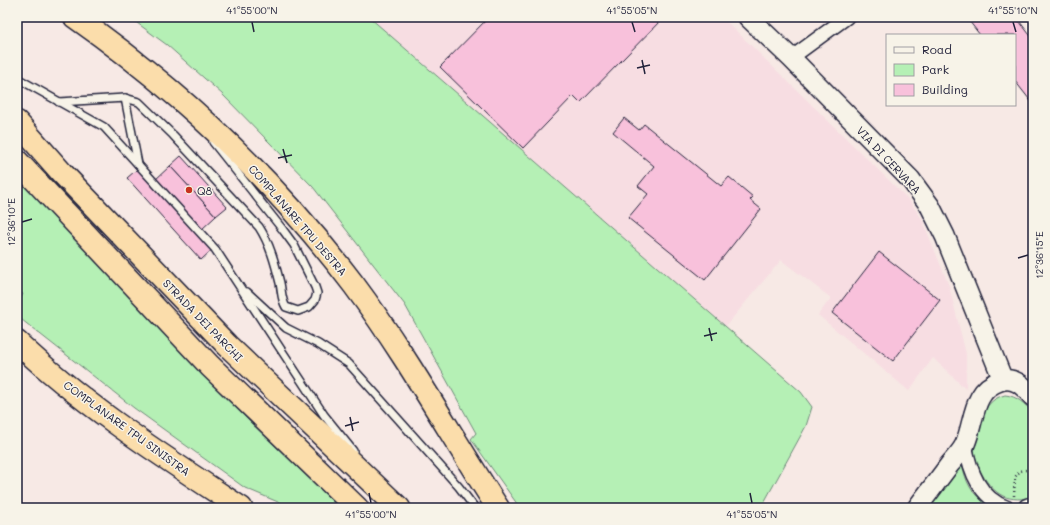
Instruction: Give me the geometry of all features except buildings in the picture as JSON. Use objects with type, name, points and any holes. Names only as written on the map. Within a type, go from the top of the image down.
[{"type":"highway","name":"COMPLANARE TPU DESTRA","points":[[76,17],[108,40],[177,95],[229,143],[279,194],[345,274],[406,361],[498,508]]},
{"type":"highway","name":"STRADA DEI PARCHI","points":[[17,122],[62,173],[227,345],[400,508]]},
{"type":"highway","points":[[17,161],[210,366],[357,508]]},
{"type":"highway","name":"COMPLANARE TPU SINISTRA","points":[[17,342],[103,413],[155,451],[241,508]]},
{"type":"street","name":"VIA DI CERVARA","points":[[748,17],[791,58],[911,180],[930,206],[945,236],[1003,380]]},
{"type":"street","points":[[791,58],[846,17]]},
{"type":"street","points":[[1033,397],[1018,382],[1013,380],[1003,380],[992,383],[983,391],[970,422],[965,444],[969,465],[975,481],[990,498],[1033,507]]},
{"type":"street","points":[[920,505],[965,444]]},
{"type":"lane","points":[[17,78],[104,127],[215,249],[241,286],[324,416],[400,508]]},
{"type":"lane","points":[[59,102],[125,98],[139,102],[173,135],[259,227],[266,237],[275,263],[282,299],[286,307],[298,310],[309,307],[315,300],[317,293],[294,245],[177,95]]},
{"type":"lane","points":[[125,98],[139,165]]},
{"type":"lane","points":[[241,286],[286,328],[318,344],[350,364],[460,487],[475,508]]},
{"type":"path","points":[[1017,504],[1015,477],[1020,471],[1033,469]]},
{"type":"shaded area","points":[[369,17],[722,17],[909,200],[922,219],[949,286],[966,354],[966,389],[933,358],[909,391],[818,315],[831,298],[781,260],[725,327]]},
{"type":"green space","points":[[129,17],[369,17],[801,392],[812,407],[806,426],[761,508],[520,508],[471,439],[476,433],[405,305],[313,187],[223,95],[167,45]]},
{"type":"green space","points":[[17,175],[250,422],[340,508],[292,508],[245,488],[134,408],[17,316],[17,305],[23,294],[17,289]]},
{"type":"green space","points":[[1005,395],[1017,399],[1033,413],[1033,498],[1021,499],[1003,496],[992,487],[982,475],[976,461],[974,444],[984,413],[991,402]]},
{"type":"green space","points":[[962,464],[965,476],[973,492],[987,504],[975,508],[930,508],[932,500]]},
{"type":"place","name":"Q8","points":[[189,190]]}]
